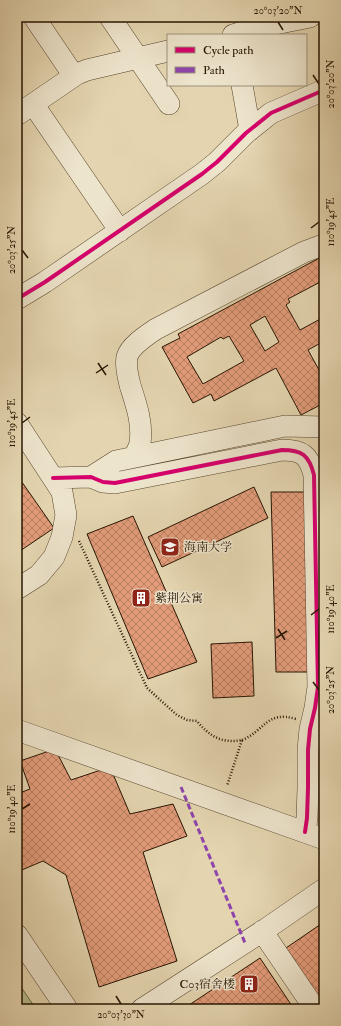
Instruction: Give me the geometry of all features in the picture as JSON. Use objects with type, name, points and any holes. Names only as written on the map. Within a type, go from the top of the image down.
[{"type":"street","points":[[34,17],[74,76]]},
{"type":"street","points":[[110,17],[169,104]]},
{"type":"street","points":[[234,29],[256,28],[310,17]]},
{"type":"street","points":[[118,228],[22,110],[74,76],[87,70],[167,51]]},
{"type":"street","points":[[17,292],[202,174],[217,162],[268,108],[324,82]]},
{"type":"street","points":[[242,86],[252,124]]},
{"type":"street","points":[[248,86],[252,124]]},
{"type":"street","points":[[252,124],[271,113],[324,90]]},
{"type":"street","points":[[17,300],[45,282],[118,228]]},
{"type":"street","points":[[134,457],[140,444],[141,427],[127,366],[127,356],[133,347],[162,325],[304,252],[324,246]]},
{"type":"street","points":[[17,424],[62,492],[66,515],[62,536],[54,557],[39,575],[17,589]]},
{"type":"street","points":[[91,477],[116,461],[134,457],[285,426],[324,427]]},
{"type":"street","points":[[303,454],[324,434]]},
{"type":"street","points":[[54,478],[91,477],[103,482],[115,483],[282,450],[296,451],[303,454],[308,459],[312,466],[314,475],[321,618],[318,687],[308,750],[308,788],[312,830]]},
{"type":"street","points":[[17,723],[179,784],[224,796],[312,830],[324,839]]},
{"type":"street","points":[[17,730],[312,830]]},
{"type":"street","points":[[265,935],[324,889]]},
{"type":"street","points":[[142,1009],[324,900]]},
{"type":"street","points":[[265,935],[314,1009]]},
{"type":"street","points":[[17,936],[68,1009]]},
{"type":"street","points":[[157,1009],[210,974],[246,946]]},
{"type":"street","points":[[17,951],[57,1009]]},
{"type":"path","points":[[77,536],[147,688],[177,715],[187,720],[197,721],[211,735],[219,739],[237,741],[251,736],[261,726],[281,716],[292,717],[311,726]]},
{"type":"path","points":[[224,796],[242,740]]},
{"type":"green space","points":[[17,981],[36,1009],[17,1009]]},
{"type":"building","points":[[323,256],[324,280],[288,299],[290,302],[286,305],[300,330],[324,317],[324,341],[308,350],[324,379],[324,403],[301,415],[276,368],[214,401],[211,394],[193,403],[162,347],[180,338],[178,334]],"holes":[[[265,316],[279,342],[265,351],[250,325]],[[229,336],[244,361],[203,384],[187,357],[221,337],[223,339]]]},
{"type":"building","points":[[17,475],[54,528],[17,553]]},
{"type":"building","name":"紫荆公寓","points":[[254,487],[268,518],[162,567],[148,537]]},
{"type":"building","points":[[271,492],[309,492],[314,672],[276,672]]},
{"type":"building","name":"紫荆公寓","points":[[133,516],[197,662],[148,679],[87,534]]},
{"type":"building","points":[[252,642],[254,696],[213,698],[211,644]]},
{"type":"building","points":[[55,749],[71,780],[110,767],[130,814],[173,804],[187,836],[143,852],[177,961],[99,987],[66,875],[43,861],[17,872],[17,794],[30,789],[20,761]]},
{"type":"building","points":[[324,922],[324,1005],[286,948]]},
{"type":"building","name":"C03宿舍楼","points":[[260,958],[294,1009],[183,1009]]},
{"type":"marked path","points":[[181,787],[245,943]]},
{"type":"cycle path","points":[[17,299],[45,282],[202,174],[217,162],[246,133],[271,113],[324,90]]},
{"type":"cycle path","points":[[53,478],[91,477],[103,482],[115,483],[282,450],[295,451],[307,458],[314,475],[318,687],[310,729],[308,750],[307,818],[305,832]]},
{"type":"place","name":"海南大学","points":[[170,547]]},
{"type":"place","name":"紫荆公寓","points":[[141,598]]},
{"type":"place","name":"C03宿舍楼","points":[[249,984]]}]
